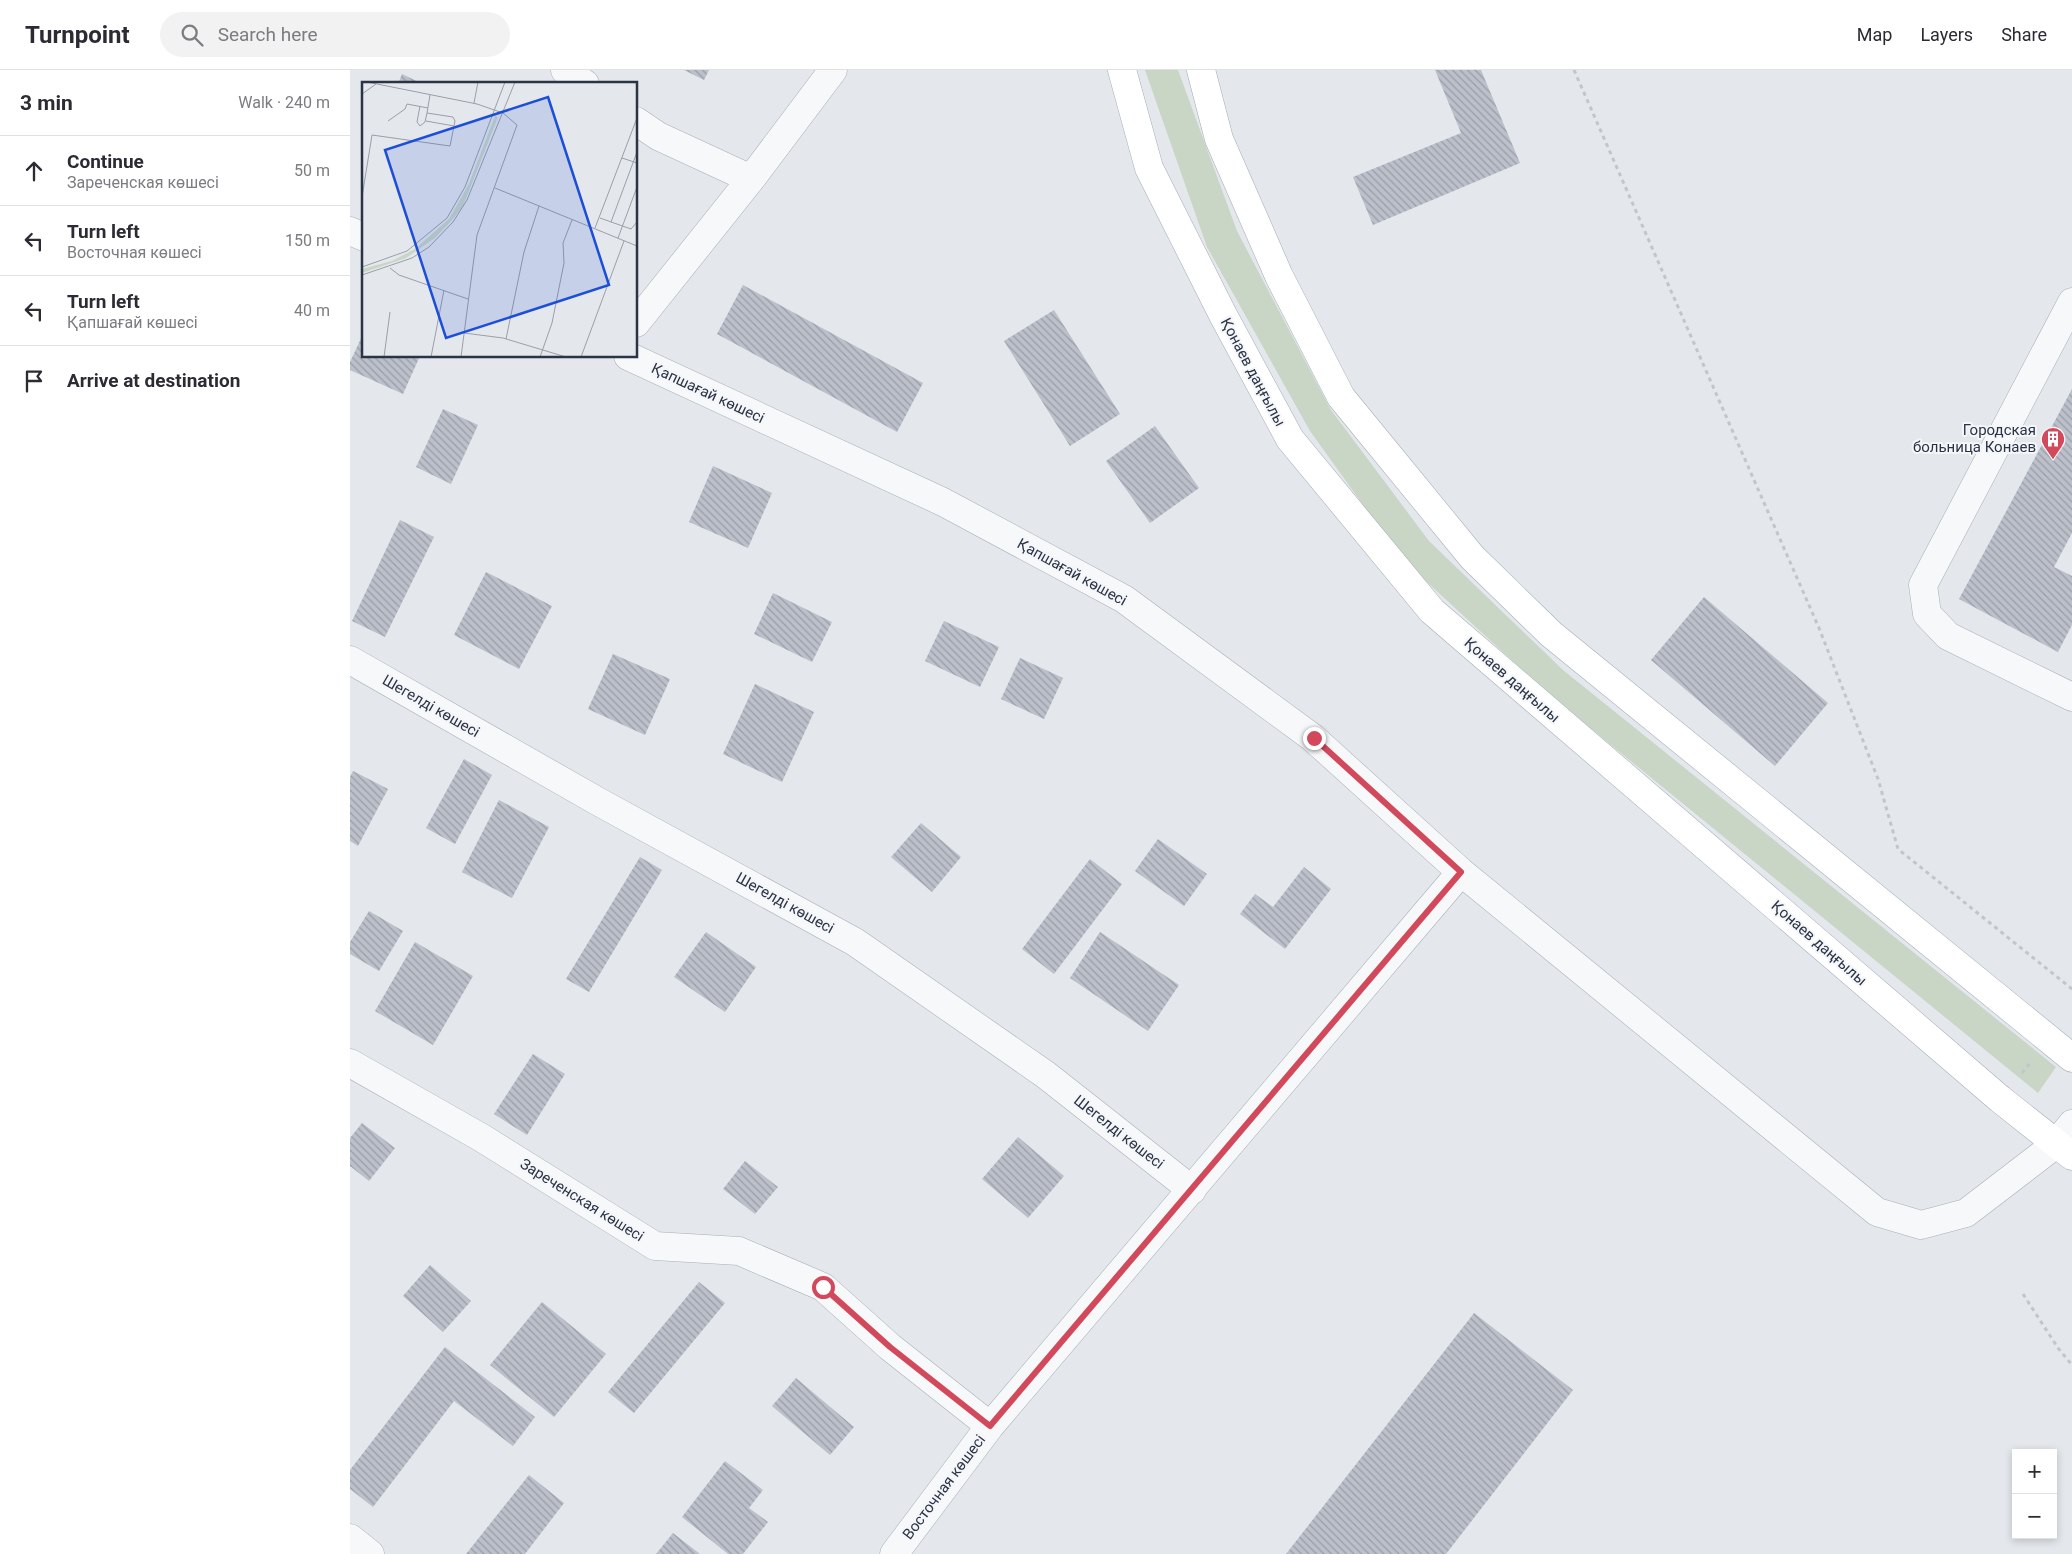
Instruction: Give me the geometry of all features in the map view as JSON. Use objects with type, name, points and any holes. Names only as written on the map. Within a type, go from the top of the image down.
[{"type":"main road","name":"Қонаев даңғылы","points":[[1122,70],[1149,168],[1223,315],[1290,439],[1432,611],[2013,1110],[2067,1141]]},
{"type":"main road","points":[[1201,70],[1219,140],[1279,276],[1342,397],[1472,557],[1551,634],[2072,1058]]},
{"type":"street","points":[[566,70],[582,82]]},
{"type":"street","points":[[638,322],[752,179],[834,70]]},
{"type":"street","points":[[638,122],[658,136],[752,179]]},
{"type":"street","points":[[350,231],[362,236]]},
{"type":"street","points":[[2072,302],[1923,585],[1927,614],[1948,636],[2072,698]]},
{"type":"street","name":"Қапшағай көшесі","points":[[632,358],[943,502],[1124,599],[1314,738],[1461,872],[1877,1212],[1921,1225],[1966,1212],[2067,1141]]},
{"type":"street","name":"Шегелді көшесі","points":[[350,660],[599,802],[855,942],[1046,1075],[1192,1190]]},
{"type":"street","name":"Восточная көшесі","points":[[894,1554],[990,1426],[1461,872]]},
{"type":"street","name":"Зареченская көшесі","points":[[350,1063],[482,1138],[655,1246],[739,1252],[823,1287],[890,1347],[990,1426]]},
{"type":"street","points":[[350,1538],[370,1554]]},
{"type":"path","points":[[1574,70],[1819,628],[1878,779],[1898,849],[2072,989]]},
{"type":"path","points":[[2023,1294],[2058,1348],[2072,1365]]},
{"type":"green space","points":[[1145,70],[1178,70],[1237,231],[1331,410],[1429,541],[1563,670],[2056,1067],[2038,1093],[1546,692],[1402,559],[1310,431],[1207,247]]},
{"type":"building","points":[[684,70],[709,70],[704,80]]},
{"type":"building","points":[[1435,70],[1481,70],[1520,163],[1373,225],[1353,177],[1461,133]]},
{"type":"building","points":[[402,74],[419,82],[399,82]]},
{"type":"building","points":[[743,285],[923,383],[897,432],[717,334]]},
{"type":"building","points":[[1054,310],[1120,414],[1070,446],[1004,341]]},
{"type":"building","points":[[362,336],[362,358],[419,358],[403,394],[350,370],[350,362]]},
{"type":"building","name":"Городская больница Конаев","points":[[2072,389],[2072,533],[2054,567],[2072,576],[2072,625],[2058,652],[1959,599]]},
{"type":"building","points":[[443,409],[478,425],[451,484],[416,467]]},
{"type":"building","points":[[1155,426],[1199,488],[1150,523],[1106,461]]},
{"type":"building","points":[[713,466],[772,493],[748,548],[689,522]]},
{"type":"building","points":[[400,520],[434,537],[385,637],[352,621]]},
{"type":"building","points":[[486,572],[552,606],[519,669],[454,635]]},
{"type":"building","points":[[773,593],[832,622],[812,662],[754,634]]},
{"type":"building","points":[[1704,597],[1828,703],[1775,766],[1651,660]]},
{"type":"building","points":[[944,621],[999,647],[980,687],[925,661]]},
{"type":"building","points":[[613,654],[670,679],[645,735],[588,709]]},
{"type":"building","points":[[1020,658],[1063,678],[1044,719],[1001,699]]},
{"type":"building","points":[[755,684],[814,712],[782,782],[723,754]]},
{"type":"building","points":[[464,759],[492,775],[455,844],[426,828]]},
{"type":"building","points":[[353,771],[388,789],[358,846],[350,841],[350,777]]},
{"type":"building","points":[[499,800],[549,827],[512,898],[462,872]]},
{"type":"building","points":[[921,823],[961,857],[932,892],[891,857]]},
{"type":"building","points":[[1158,839],[1207,874],[1184,906],[1135,871]]},
{"type":"building","points":[[640,857],[662,870],[589,992],[566,979]]},
{"type":"building","points":[[1090,859],[1122,884],[1054,974],[1022,949]]},
{"type":"building","points":[[1304,867],[1331,889],[1285,949],[1240,914],[1255,894],[1273,907]]},
{"type":"building","points":[[369,911],[403,931],[379,971],[350,954],[350,942]]},
{"type":"building","points":[[706,932],[756,967],[725,1012],[674,977]]},
{"type":"building","points":[[1100,932],[1179,985],[1148,1031],[1070,978]]},
{"type":"building","points":[[415,942],[473,976],[433,1045],[375,1011]]},
{"type":"building","points":[[533,1054],[565,1074],[527,1135],[494,1114]]},
{"type":"building","points":[[362,1123],[395,1148],[369,1181],[350,1166],[350,1138]]},
{"type":"building","points":[[1018,1137],[1064,1176],[1028,1218],[982,1179]]},
{"type":"building","points":[[745,1161],[778,1187],[755,1214],[723,1189]]},
{"type":"building","points":[[430,1265],[471,1301],[443,1332],[403,1296]]},
{"type":"building","points":[[699,1282],[725,1303],[634,1413],[608,1392]]},
{"type":"building","points":[[542,1302],[606,1354],[554,1417],[490,1365]]},
{"type":"building","points":[[1474,1313],[1573,1390],[1446,1554],[1286,1554]]},
{"type":"building","points":[[445,1347],[535,1417],[513,1446],[454,1401],[373,1507],[350,1489],[350,1470]]},
{"type":"building","points":[[796,1378],[854,1427],[830,1455],[772,1406]]},
{"type":"building","points":[[725,1461],[763,1490],[749,1508],[768,1522],[743,1554],[728,1554],[682,1517]]},
{"type":"building","points":[[529,1475],[564,1503],[525,1554],[466,1554]]},
{"type":"building","points":[[673,1533],[700,1554],[656,1554]]},
{"type":"place","name":"Городская больница Конаев","points":[[2053,460]]},
{"type":"route","points":[[823,1287],[890,1347],[990,1426],[1461,872],[1314,738]]}]
